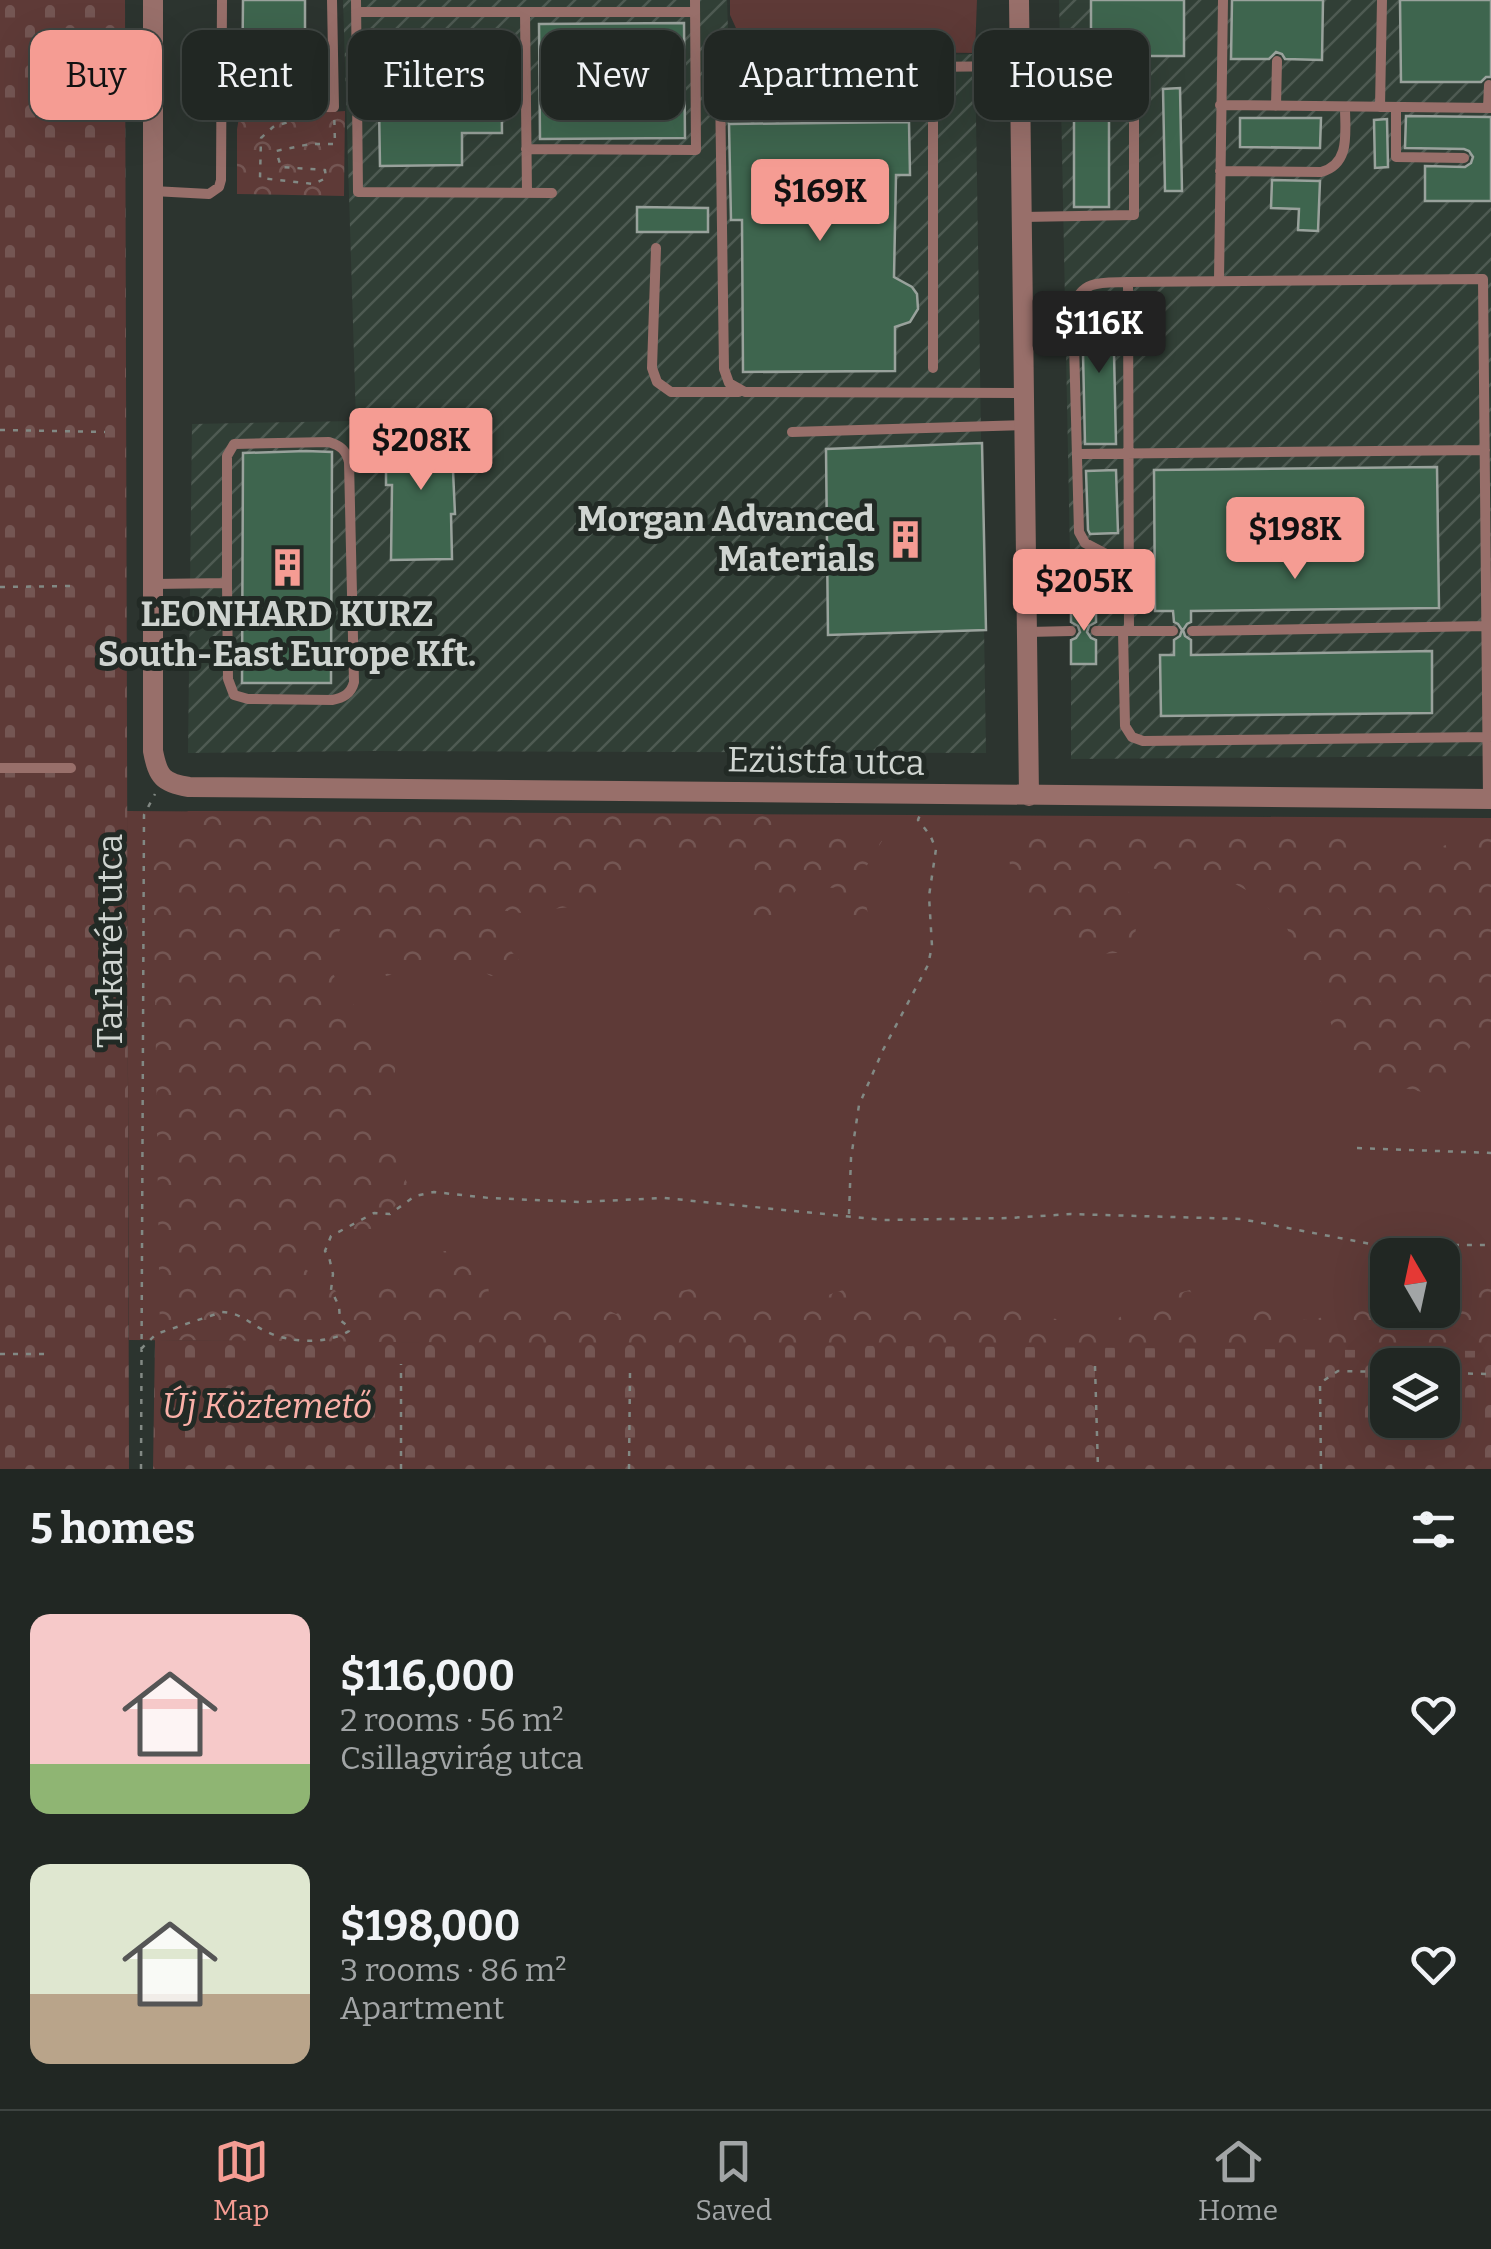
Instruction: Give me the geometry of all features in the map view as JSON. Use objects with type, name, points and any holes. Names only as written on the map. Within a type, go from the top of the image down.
[{"type":"street","points":[[153,0],[153,752],[162,779]]},
{"type":"street","points":[[1019,0],[1019,30]]},
{"type":"street","points":[[1020,120],[1029,796]]},
{"type":"street","name":"Ezüstfa utca","points":[[162,779],[189,788],[1489,798]]},
{"type":"lane","points":[[221,30],[222,0]]},
{"type":"lane","points":[[328,107],[334,107],[332,0]]},
{"type":"lane","points":[[1220,280],[1223,0]]},
{"type":"lane","points":[[1380,107],[1382,0]]},
{"type":"lane","points":[[526,149],[696,150],[695,6],[356,6],[358,192],[552,193]]},
{"type":"lane","points":[[518,8],[527,193]]},
{"type":"lane","points":[[1276,106],[1278,61]]},
{"type":"lane","points":[[1220,105],[1489,108],[1489,85]]},
{"type":"lane","points":[[1396,107],[1396,156],[1464,158]]},
{"type":"lane","points":[[1220,171],[1321,172],[1334,168],[1345,147],[1345,108]]},
{"type":"lane","points":[[153,191],[209,194],[218,187],[220,120]]},
{"type":"lane","points":[[721,120],[724,369],[730,382],[745,392]]},
{"type":"lane","points":[[933,120],[933,368]]},
{"type":"lane","points":[[1022,217],[1134,215],[1134,120]]},
{"type":"lane","points":[[656,248],[652,368],[656,382],[671,392],[1024,392]]},
{"type":"lane","points":[[1128,566],[1085,543],[1079,532],[1074,306],[1078,294],[1090,285],[1128,282],[1483,279],[1489,798]]},
{"type":"lane","points":[[1128,282],[1125,726],[1132,737],[1144,741],[1488,737]]},
{"type":"lane","points":[[792,432],[1024,425]]},
{"type":"lane","points":[[240,442],[330,442],[341,446],[349,462],[354,682],[350,693],[332,700],[248,700],[234,696],[228,680],[227,583],[230,447],[240,442]]},
{"type":"lane","points":[[1076,454],[1484,450]]},
{"type":"lane","points":[[153,584],[227,583]]},
{"type":"lane","points":[[1192,630],[1487,626]]},
{"type":"lane","points":[[1096,631],[1173,631]]},
{"type":"lane","points":[[1027,632],[1071,632]]},
{"type":"lane","points":[[0,768],[71,768]]},
{"type":"path","points":[[334,107],[335,144],[276,151],[281,167],[325,170],[326,178],[314,184],[260,178],[261,138],[273,128],[334,107]]},
{"type":"path","points":[[0,430],[105,432]]},
{"type":"path","points":[[0,587],[72,586]]},
{"type":"path","name":"Tarkarét utca","points":[[140,1469],[144,815],[162,779]]},
{"type":"path","points":[[849,1216],[851,1158],[859,1105],[882,1050],[928,964],[932,946],[929,896],[936,849],[918,817],[935,795]]},
{"type":"path","points":[[1357,1148],[1491,1154]]},
{"type":"path","points":[[141,1350],[156,1334],[222,1312],[244,1316],[277,1336],[304,1340],[338,1337],[349,1329],[340,1320],[331,1290],[333,1274],[326,1248],[335,1232],[374,1214],[390,1214],[424,1193],[580,1202],[664,1198],[902,1220],[1071,1214],[1241,1219],[1376,1245],[1491,1245]]},
{"type":"path","points":[[0,1354],[46,1354]]},
{"type":"path","points":[[401,1364],[401,1469]]},
{"type":"path","points":[[1095,1366],[1098,1469]]},
{"type":"path","points":[[1320,1469],[1320,1383],[1338,1371],[1370,1372]]},
{"type":"path","points":[[629,1469],[630,1373]]},
{"type":"path","points":[[1460,1374],[1491,1374]]},
{"type":"shaded area","points":[[343,0],[727,0],[728,30],[704,30],[704,120],[954,120],[954,55],[974,54],[986,753],[188,753],[192,424],[356,421]]},
{"type":"shaded area","points":[[1059,0],[1491,0],[1491,756],[1071,759],[1061,120],[1149,120],[1149,30],[1060,30]]},
{"type":"green space","points":[[0,0],[125,0],[125,30],[30,30],[30,120],[125,120],[129,1469],[0,1469]]},
{"type":"green space","points":[[730,0],[977,0],[974,53],[954,53],[954,30],[737,30],[730,15]]},
{"type":"green space","points":[[345,111],[344,196],[237,194],[239,120],[328,120],[328,112]]},
{"type":"green space","points":[[127,811],[1491,818],[1491,1351],[129,1340]]},
{"type":"green space","points":[[188,811],[762,814],[819,840],[830,827],[878,829],[882,841],[861,875],[869,920],[855,923],[839,888],[798,887],[779,917],[752,922],[755,861],[714,850],[665,857],[616,879],[577,906],[521,913],[493,909],[482,918],[527,969],[491,976],[452,965],[386,976],[371,930],[342,926],[325,959],[372,1030],[398,1036],[393,1095],[373,1109],[409,1187],[378,1229],[325,1229],[297,1265],[327,1281],[353,1311],[377,1296],[385,1273],[412,1289],[438,1276],[442,1251],[459,1251],[488,1266],[489,1305],[534,1298],[589,1301],[616,1314],[662,1295],[700,1287],[720,1299],[775,1307],[785,1317],[797,1321],[810,1301],[846,1289],[901,1308],[947,1298],[1020,1302],[1051,1318],[1104,1328],[1139,1304],[1190,1290],[1208,1333],[1227,1330],[1243,1300],[1305,1320],[1326,1317],[1354,1295],[1370,1295],[1370,1328],[1460,1328],[1460,1284],[1491,1276],[1491,1355],[1460,1355],[1460,1348],[1370,1348],[1370,1354],[160,1340],[153,851]]},
{"type":"green space","points":[[1336,832],[1369,853],[1389,854],[1428,852],[1466,837],[1491,834],[1491,1028],[1472,1045],[1457,1086],[1436,1095],[1372,1081],[1334,1030],[1285,924],[1253,894],[1214,872],[1141,868],[1126,882],[1137,920],[1133,952],[1099,954],[1078,939],[1032,921],[1018,901],[1011,876],[1009,837]]},
{"type":"green space","name":"Új Köztemető","points":[[155,1340],[1370,1350],[1370,1438],[1460,1438],[1460,1351],[1491,1351],[1491,1469],[153,1469]]},
{"type":"building","points":[[243,0],[305,0],[305,30],[243,30]]},
{"type":"building","points":[[1091,0],[1184,0],[1184,56],[1149,56],[1149,30],[1091,30]]},
{"type":"building","points":[[1232,0],[1323,0],[1322,60],[1285,59],[1276,52],[1269,59],[1231,59]]},
{"type":"building","points":[[1400,0],[1491,0],[1491,77],[1481,82],[1401,82]]},
{"type":"building","points":[[684,23],[685,138],[540,139],[539,24]]},
{"type":"building","points":[[1180,88],[1182,191],[1165,191],[1163,89]]},
{"type":"building","points":[[1406,116],[1491,117],[1491,201],[1425,201],[1425,166],[1465,167],[1473,157],[1464,149],[1405,148]]},
{"type":"building","points":[[1240,118],[1321,118],[1320,148],[1240,147]]},
{"type":"building","points":[[1387,119],[1388,167],[1375,168],[1374,120]]},
{"type":"building","points":[[379,120],[502,120],[502,133],[462,133],[462,165],[380,166]]},
{"type":"building","points":[[1074,120],[1109,120],[1109,207],[1074,207]]},
{"type":"building","points":[[909,122],[910,175],[896,175],[894,277],[912,287],[918,309],[910,322],[895,327],[895,371],[743,372],[742,220],[731,220],[729,124]]},
{"type":"building","points":[[1272,180],[1320,181],[1318,231],[1298,230],[1299,209],[1271,208]]},
{"type":"building","points":[[637,207],[708,208],[708,232],[637,232]]},
{"type":"building","points":[[1113,307],[1116,444],[1085,444],[1082,308]]},
{"type":"building","points":[[451,427],[455,514],[451,514],[452,559],[391,560],[392,485],[386,485],[386,454],[392,453],[392,428]]},
{"type":"building","name":"Morgan Advanced Materials","points":[[982,443],[986,630],[828,635],[826,449]]},
{"type":"building","name":"LEONHARD KURZ South-East Europe Kft.","points":[[332,452],[331,683],[242,683],[243,453]]},
{"type":"building","points":[[1437,467],[1439,608],[1191,611],[1191,622],[1183,630],[1191,640],[1191,655],[1432,651],[1432,713],[1161,716],[1160,655],[1174,655],[1174,640],[1182,630],[1174,622],[1173,611],[1155,611],[1154,470]]},
{"type":"building","points":[[1116,470],[1118,533],[1090,534],[1086,471]]},
{"type":"building","points":[[1071,604],[1096,604],[1096,622],[1087,632],[1096,640],[1096,664],[1071,664],[1071,640],[1080,632],[1071,622]]},
{"type":"place","name":"Morgan Advanced Materials","points":[[905,539]]},
{"type":"place","name":"LEONHARD KURZ South-East Europe Kft.","points":[[287,567]]}]
